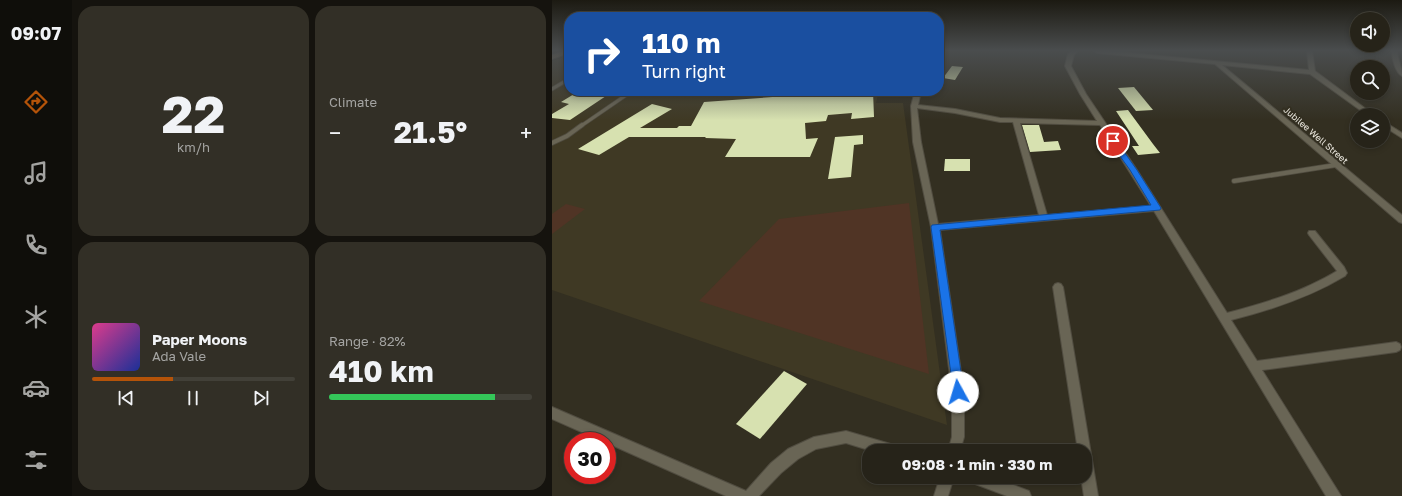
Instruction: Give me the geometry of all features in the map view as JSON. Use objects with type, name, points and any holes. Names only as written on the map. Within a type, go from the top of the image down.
[{"type":"street","points":[[1072,74],[1083,94],[1134,170],[1334,496]]},
{"type":"street","name":"Jubilee Well Street","points":[[1230,74],[1402,220]]},
{"type":"street","points":[[1315,74],[1361,108]]},
{"type":"street","points":[[917,96],[914,106],[917,142],[935,227],[958,392],[958,437],[956,444]]},
{"type":"street","points":[[914,106],[955,111],[1000,120],[1102,123]]},
{"type":"street","points":[[1016,121],[1042,216]]},
{"type":"street","points":[[1390,128],[1402,136]]},
{"type":"street","points":[[935,227],[1042,216],[1157,208]]},
{"type":"street","points":[[1224,318],[1275,305],[1316,287],[1342,272],[1342,269],[1312,233]]},
{"type":"street","points":[[1058,287],[1083,444]]},
{"type":"street","points":[[1253,366],[1396,347]]},
{"type":"street","points":[[552,413],[742,496]]},
{"type":"street","points":[[750,496],[776,468],[793,454],[814,443],[846,437],[870,444]]},
{"type":"street","points":[[941,496],[945,484]]},
{"type":"street","points":[[993,484],[1024,496]]},
{"type":"street","points":[[1089,484],[1091,496]]},
{"type":"lane","points":[[552,89],[564,82]]},
{"type":"lane","points":[[552,143],[567,136],[625,96]]},
{"type":"lane","points":[[1234,181],[1336,165]]},
{"type":"shaded area","points":[[552,74],[564,74],[564,96],[878,96],[876,103],[903,103],[947,425],[552,290]]},
{"type":"shaded area","points":[[909,203],[929,374],[699,301],[779,219]]},
{"type":"shaded area","points":[[566,204],[585,209],[552,234],[552,214]]},
{"type":"building","points":[[946,74],[959,74],[955,80],[944,78]]},
{"type":"building","points":[[1134,87],[1153,110],[1136,111],[1118,88]]},
{"type":"building","points":[[571,96],[606,96],[570,120],[552,118],[552,114],[569,104],[561,102]]},
{"type":"building","points":[[787,96],[873,96],[874,117],[851,119],[852,113],[828,115],[826,121],[805,123],[806,139],[818,138],[810,157],[725,157],[736,139],[705,138],[706,137],[629,137],[599,155],[578,149],[652,104],[672,109],[640,128],[677,128],[679,126],[691,126],[704,102]]},
{"type":"building","points":[[1128,110],[1160,153],[1138,155],[1132,146],[1139,146],[1116,111]]},
{"type":"building","points":[[1022,125],[1039,125],[1044,142],[1058,141],[1061,150],[1030,152]]},
{"type":"building","points":[[863,135],[863,144],[854,145],[851,177],[828,179],[835,137]]},
{"type":"building","points":[[945,159],[970,159],[970,171],[944,171]]},
{"type":"building","points":[[784,371],[807,384],[760,439],[736,424]]},
{"type":"route","points":[[958,392],[955,360],[935,227],[1042,216],[1104,213],[1157,208],[1134,170],[1113,141]]}]
